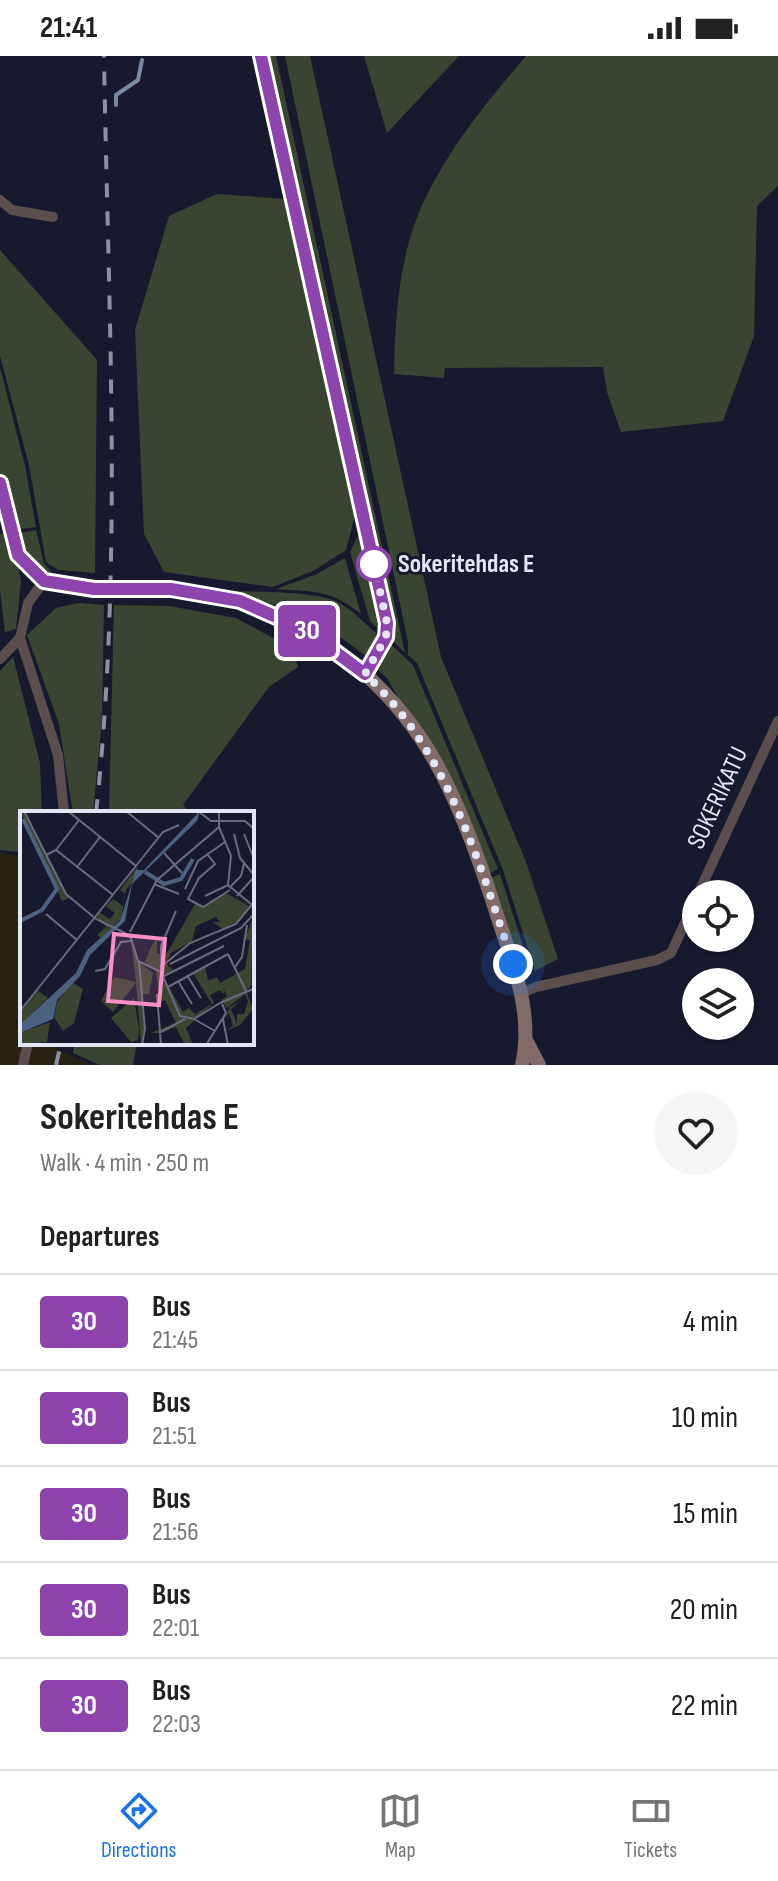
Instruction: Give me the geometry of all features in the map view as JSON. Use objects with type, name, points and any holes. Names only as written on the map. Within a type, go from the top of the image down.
[{"type":"main road","points":[[0,483],[18,555],[44,581],[94,589],[128,588],[240,601],[306,630],[381,689],[422,740],[485,878],[522,993],[527,1042],[522,1065]]},
{"type":"main road","points":[[527,1042],[539,1065]]},
{"type":"street","points":[[261,56],[387,623],[386,637],[365,674]]},
{"type":"street","points":[[0,200],[12,210],[53,217]]},
{"type":"street","points":[[0,659],[20,638],[28,603],[44,581]]},
{"type":"street","points":[[20,638],[58,755],[64,811]]},
{"type":"street","name":"SOKERIKATU","points":[[704,880],[778,721]]},
{"type":"street","name":"SOKERIKATU","points":[[522,993],[536,987],[657,960],[671,953],[682,929]]},
{"type":"street","points":[[23,1065],[28,1045]]},
{"type":"shaded area","points":[[0,853],[20,856],[20,1045],[48,1045],[92,1065],[0,1065]]},
{"type":"green space","points":[[266,56],[276,56],[405,653],[388,636]]},
{"type":"green space","points":[[285,56],[310,56],[441,657],[526,862],[558,959],[535,971],[503,870],[417,663],[408,655],[408,642]]},
{"type":"green space","points":[[364,56],[459,56],[387,133]]},
{"type":"green space","points":[[526,56],[778,56],[778,186],[757,206],[754,336],[723,421],[621,432],[607,392],[603,367],[445,368],[444,378],[394,374],[400,286],[409,242],[424,201],[457,143]]},
{"type":"green space","points":[[217,194],[286,199],[337,421],[344,472],[355,515],[346,550],[315,570],[273,587],[164,572],[144,534],[135,330],[169,216]]},
{"type":"green space","points":[[0,250],[97,360],[95,573],[58,570],[46,562],[29,465],[0,356]]},
{"type":"green space","points":[[0,367],[25,466],[36,527],[13,530],[0,474]]},
{"type":"green space","points":[[363,526],[384,634],[370,621],[350,552]]},
{"type":"green space","points":[[36,530],[44,563],[52,573],[33,565],[14,534]]},
{"type":"green space","points":[[11,533],[21,581],[16,629],[5,632],[0,589],[0,534]]},
{"type":"green space","points":[[345,558],[361,614],[331,596],[276,589],[317,574]]},
{"type":"green space","points":[[230,591],[328,598],[349,609],[382,638],[370,659],[313,617]]},
{"type":"green space","points":[[79,603],[104,605],[102,720],[93,811],[73,811],[59,724],[27,635],[56,608]]},
{"type":"green space","points":[[114,605],[169,606],[236,618],[292,648],[298,667],[269,687],[183,805],[188,811],[109,811]]},
{"type":"green space","points":[[386,640],[413,665],[498,869],[486,875],[435,763],[387,678],[373,665]]},
{"type":"green space","points":[[13,657],[40,763],[42,811],[20,811],[20,852],[0,850],[0,671]]},
{"type":"green space","points":[[500,874],[532,974],[514,984],[487,879]]},
{"type":"green space","points":[[74,1045],[137,1045],[133,1065],[100,1065],[73,1053]]},
{"type":"waterway","points":[[116,105],[116,95],[138,80],[142,60]]},
{"type":"railway","points":[[96,811],[109,625],[112,435],[104,56]]},
{"type":"railway","points":[[56,1065],[61,1045]]},
{"type":"bus line","name":"30","points":[[0,483],[18,555],[44,581],[94,589],[171,589],[240,601],[306,630],[365,674],[386,637],[387,623],[261,56]]},
{"type":"place","name":"Sokeritehdas E","points":[[374,564]]},
{"type":"route","points":[[374,564],[387,623],[386,637],[365,674],[422,740],[474,850],[513,964]]}]
